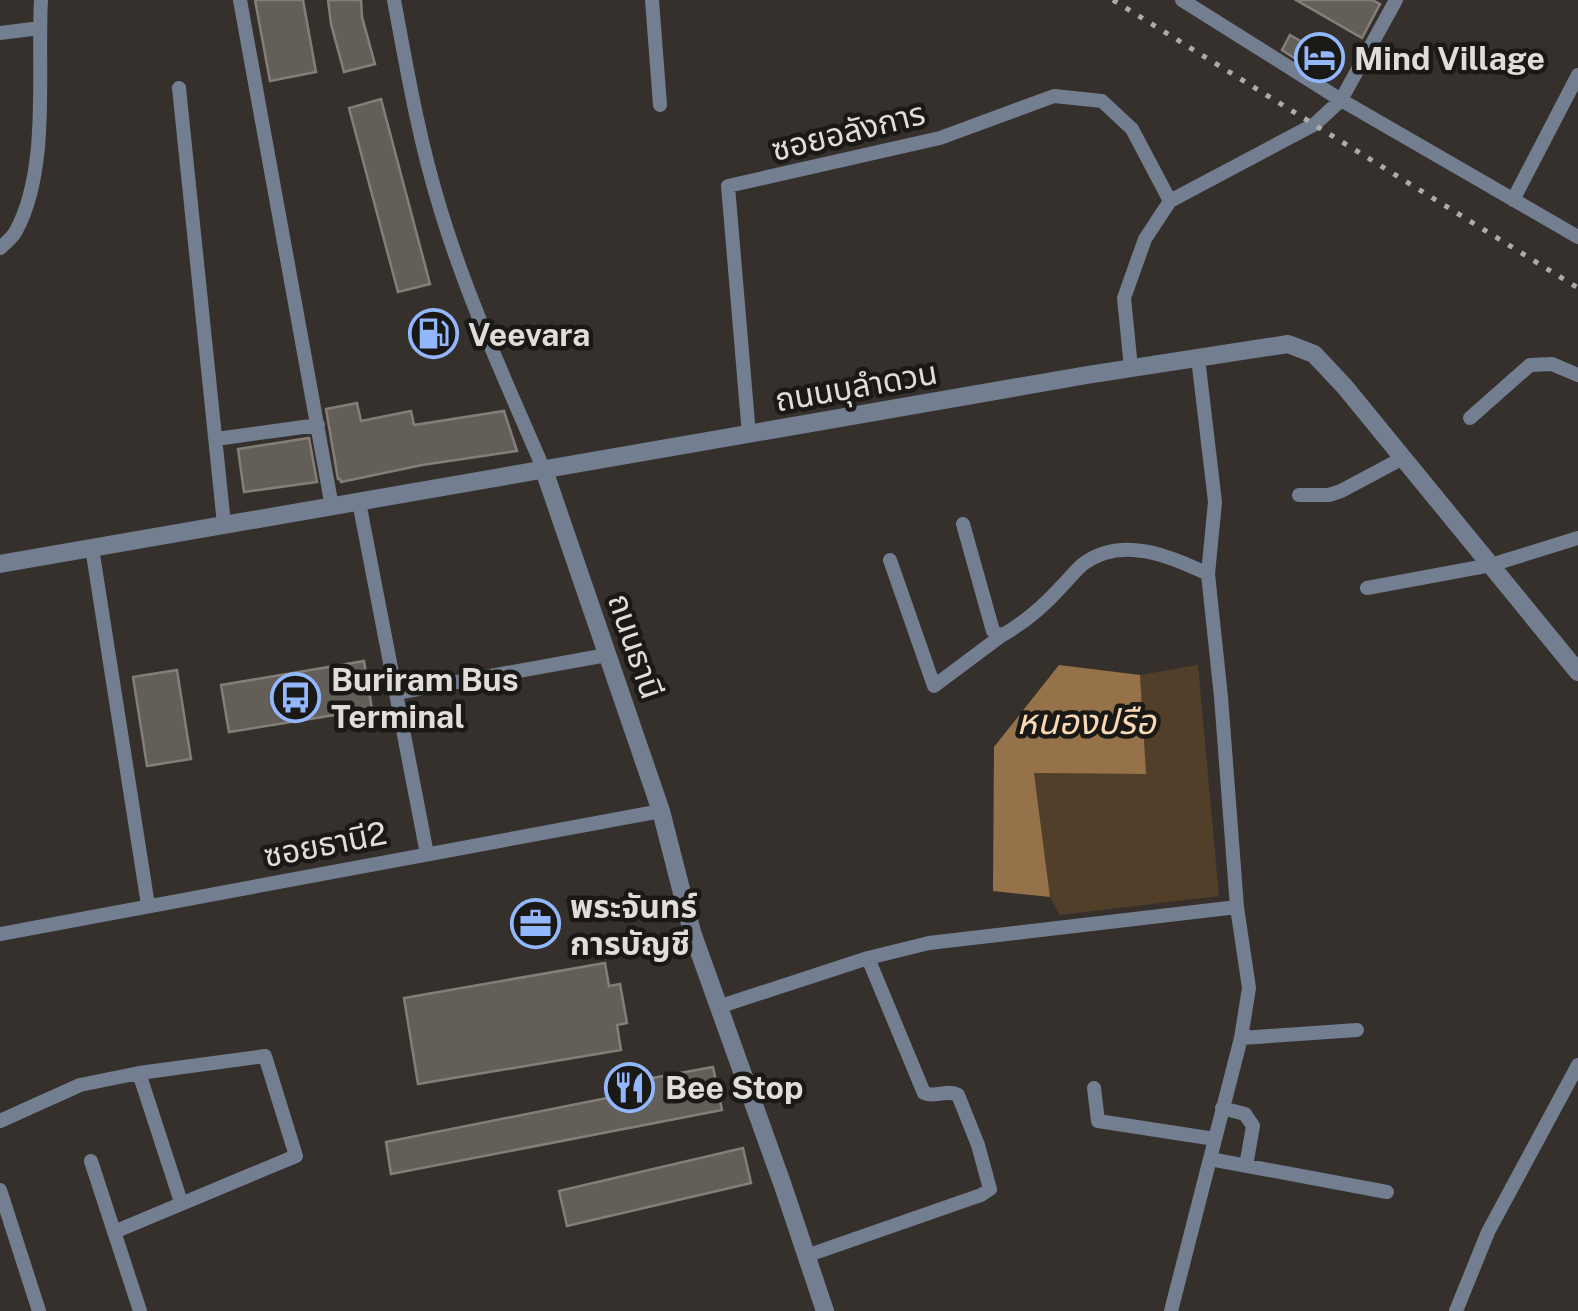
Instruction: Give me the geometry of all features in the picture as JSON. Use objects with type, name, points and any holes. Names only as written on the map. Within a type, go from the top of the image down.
[{"type":"street","points":[[0,248],[15,234],[32,188],[38,140],[41,0]]},
{"type":"street","points":[[240,0],[332,507]]},
{"type":"street","name":"ถนนธานี","points":[[394,0],[414,112],[440,210],[544,470],[661,811],[692,932],[825,1311]]},
{"type":"street","points":[[652,0],[660,105]]},
{"type":"street","points":[[1182,0],[1341,100],[1578,236]]},
{"type":"street","points":[[1131,368],[1124,298],[1145,239],[1170,200],[1315,124],[1341,100],[1392,2]]},
{"type":"street","points":[[0,33],[40,28]]},
{"type":"street","points":[[1512,200],[1578,75]]},
{"type":"street","points":[[179,88],[224,524]]},
{"type":"street","name":"ซอยอลังการ","points":[[748,435],[728,186],[940,138],[1054,96],[1102,102],[1132,129],[1170,200]]},
{"type":"street","name":"ถนนบุลำดวน","points":[[0,564],[1288,344],[1314,354],[1345,387],[1578,672]]},
{"type":"street","points":[[1171,1311],[1241,1038],[1249,988],[1208,574],[1215,502],[1198,358]]},
{"type":"street","points":[[1470,418],[1530,366],[1552,364],[1578,374]]},
{"type":"street","points":[[216,439],[318,425]]},
{"type":"street","points":[[1299,494],[1329,495],[1341,491],[1403,458]]},
{"type":"street","points":[[358,502],[427,854]]},
{"type":"street","points":[[963,524],[993,631],[1001,636]]},
{"type":"street","points":[[1367,588],[1490,565],[1578,538]]},
{"type":"street","points":[[92,548],[148,905]]},
{"type":"street","points":[[890,560],[934,686],[1025,622],[1082,564],[1106,552],[1126,548],[1168,556],[1208,574]]},
{"type":"street","points":[[396,693],[608,655]]},
{"type":"street","name":"ซอยธานี2","points":[[0,934],[661,811]]},
{"type":"street","points":[[718,1007],[929,942],[1238,906]]},
{"type":"street","points":[[806,1256],[981,1195],[990,1188],[958,1095],[924,1093],[868,958]]},
{"type":"street","points":[[1241,1038],[1357,1030]]},
{"type":"street","points":[[0,1122],[80,1085],[264,1056],[296,1156],[114,1232]]},
{"type":"street","points":[[1456,1311],[1488,1232],[1578,1065]]},
{"type":"street","points":[[139,1073],[180,1202]]},
{"type":"street","points":[[1094,1088],[1098,1121],[1215,1139]]},
{"type":"street","points":[[1222,1108],[1244,1114],[1253,1126],[1246,1166]]},
{"type":"street","points":[[1210,1159],[1386,1192]]},
{"type":"street","points":[[91,1161],[140,1311]]},
{"type":"street","points":[[0,1190],[39,1311]]},
{"type":"shaded area","points":[[1198,665],[1219,896],[1060,915],[1050,897],[1034,773],[1145,774],[1140,675]]},
{"type":"water","name":"หนองปรือ","points":[[1059,665],[1140,675],[1146,774],[1034,773],[1050,897],[993,891],[994,747]]},
{"type":"building","points":[[255,0],[303,0],[316,72],[270,81]]},
{"type":"building","points":[[328,0],[361,0],[375,64],[344,72]]},
{"type":"building","points":[[1296,0],[1372,0],[1380,4],[1362,38]]},
{"type":"building","points":[[1290,35],[1327,56],[1318,73],[1282,50]]},
{"type":"building","points":[[381,99],[430,284],[398,292],[349,108]]},
{"type":"building","name":"Veevara","points":[[447,317],[455,339],[419,352],[411,330]]},
{"type":"building","points":[[357,403],[361,421],[411,411],[414,425],[504,411],[517,451],[341,482],[326,409]]},
{"type":"building","points":[[309,438],[317,482],[244,492],[238,449]]},
{"type":"building","name":"Buriram Bus Terminal","points":[[364,661],[372,709],[229,732],[221,685]]},
{"type":"building","points":[[177,670],[191,759],[147,766],[133,677]]},
{"type":"building","points":[[605,963],[609,986],[620,984],[627,1023],[617,1025],[621,1050],[418,1084],[404,998]]},
{"type":"building","points":[[713,1067],[722,1110],[391,1174],[386,1142],[642,1091],[641,1080]]},
{"type":"building","points":[[743,1148],[751,1183],[567,1226],[559,1191]]},
{"type":"railway","points":[[1113,0],[1578,288]]},
{"type":"place","name":"Mind Village","points":[[1319,58]]},
{"type":"place","name":"Veevara","points":[[433,334]]},
{"type":"place","name":"Buriram Bus Terminal","points":[[296,697]]},
{"type":"place","name":"พระจันทร์ การบัญชี","points":[[535,924]]},
{"type":"place","name":"Bee Stop","points":[[630,1087]]}]
